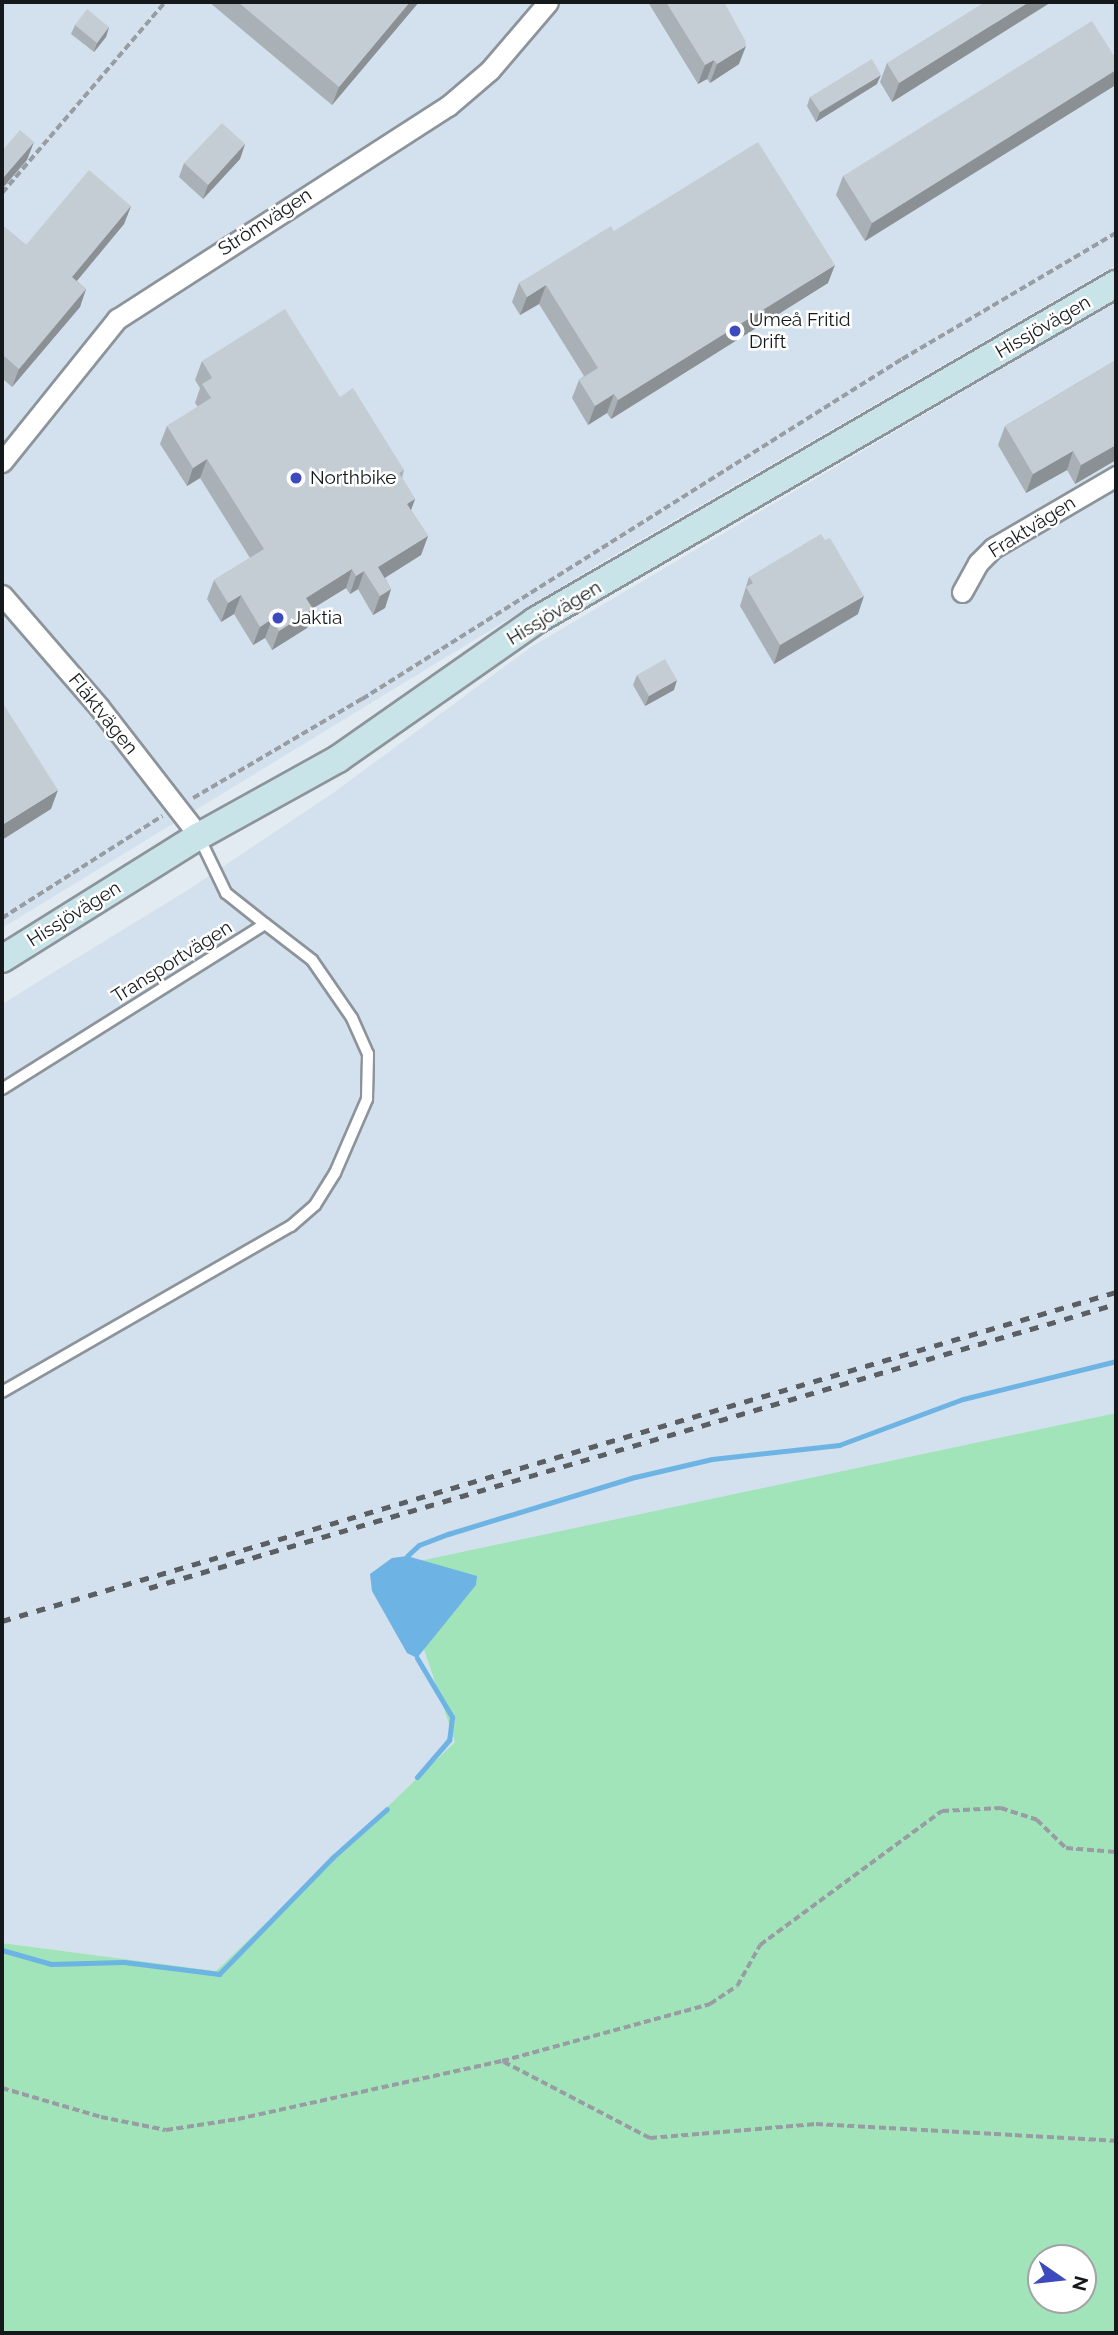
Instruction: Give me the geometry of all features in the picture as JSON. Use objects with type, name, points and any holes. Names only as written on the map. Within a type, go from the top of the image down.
[{"type":"main road","name":"Hissjövägen","points":[[2,959],[199,836],[338,759],[535,621],[1116,284]]},
{"type":"street","name":"Strömvägen","points":[[2,463],[117,319],[448,106],[490,70],[548,2]]},
{"type":"street","name":"Fraktvägen","points":[[962,592],[978,563],[993,548],[1116,476]]},
{"type":"street","name":"Fläktvägen","points":[[2,595],[99,707],[199,836]]},
{"type":"lane","name":"Transportvägen","points":[[2,1089],[265,924],[226,893],[199,836]]},
{"type":"lane","points":[[2,1392],[291,1226],[315,1205],[335,1173],[367,1099],[368,1054],[352,1018],[313,960],[265,924]]},
{"type":"path","points":[[2,193],[166,2]]},
{"type":"path","points":[[362,699],[902,359],[1116,233]]},
{"type":"path","points":[[2,2088],[101,2117],[166,2130],[238,2119],[502,2061],[710,2004],[737,1986],[760,1945],[942,1811],[1001,1808],[1037,1820],[1066,1848],[1116,1852]]},
{"type":"path","points":[[502,2061],[650,2138],[816,2124],[1116,2141]]},
{"type":"shaded area","points":[[2,2],[1116,2],[1116,265],[599,564],[2,928]]},
{"type":"shaded area","points":[[1116,301],[1116,1413],[396,1567],[455,1742],[216,1971],[2,1943],[2,1004],[191,888],[333,793],[531,647]]},
{"type":"green space","points":[[1116,1413],[1116,2333],[2,2333],[2,1943],[216,1971],[455,1742],[396,1566]]},
{"type":"water","points":[[407,1556],[477,1576],[476,1585],[417,1658],[407,1653],[372,1591],[370,1574],[392,1558]]},
{"type":"building","points":[[238,2],[410,2],[339,87]]},
{"type":"building","points":[[666,2],[724,2],[746,46],[717,64],[714,60],[705,65]]},
{"type":"building","points":[[985,2],[1029,2],[899,83],[887,63]]},
{"type":"building","points":[[87,9],[109,27],[97,43],[75,25]]},
{"type":"building","points":[[1092,21],[1116,59],[1116,70],[872,223],[843,176]]},
{"type":"building","points":[[872,59],[881,75],[820,112],[810,97]]},
{"type":"building","points":[[222,123],[245,144],[208,185],[184,163]]},
{"type":"building","points":[[20,130],[34,142],[2,179],[2,151]]},
{"type":"building","points":[[758,142],[835,265],[618,400],[614,394],[595,406],[579,380],[598,368],[546,285],[527,297],[519,283],[611,226],[614,231]]},
{"type":"building","points":[[89,170],[131,206],[72,277],[86,289],[19,369],[4,356],[2,359],[2,225],[26,245]]},
{"type":"building","points":[[285,309],[340,397],[353,388],[404,470],[399,473],[415,499],[407,504],[428,536],[378,567],[391,589],[380,596],[364,571],[356,576],[352,569],[306,598],[313,609],[279,631],[272,619],[260,627],[241,595],[228,603],[214,580],[264,549],[207,459],[193,468],[167,426],[211,398],[202,384],[212,378],[202,361]]},
{"type":"building","points":[[1116,360],[1116,445],[1081,465],[1073,451],[1033,474],[1005,426]]},
{"type":"building","points":[[821,534],[825,540],[830,538],[864,596],[780,645],[746,587],[753,583],[749,577]]},
{"type":"building","points":[[665,659],[677,680],[649,696],[637,675]]},
{"type":"building","points":[[2,702],[58,790],[2,825]]},
{"type":"waterway","points":[[407,1556],[419,1545],[448,1534],[635,1477],[712,1459],[839,1445],[963,1399],[1116,1361]]},
{"type":"waterway","points":[[417,1658],[452,1717],[449,1740],[417,1777]]},
{"type":"waterway","points":[[2,1950],[51,1964],[124,1962],[219,1974],[333,1857],[387,1809]]},
{"type":"railway","points":[[2,1621],[1116,1292]]},
{"type":"railway","points":[[149,1588],[1116,1304]]},
{"type":"place","name":"Umeå Fritid Drift","points":[[735,331]]},
{"type":"place","name":"Northbike","points":[[296,478]]},
{"type":"place","name":"Jaktia","points":[[278,618]]}]
